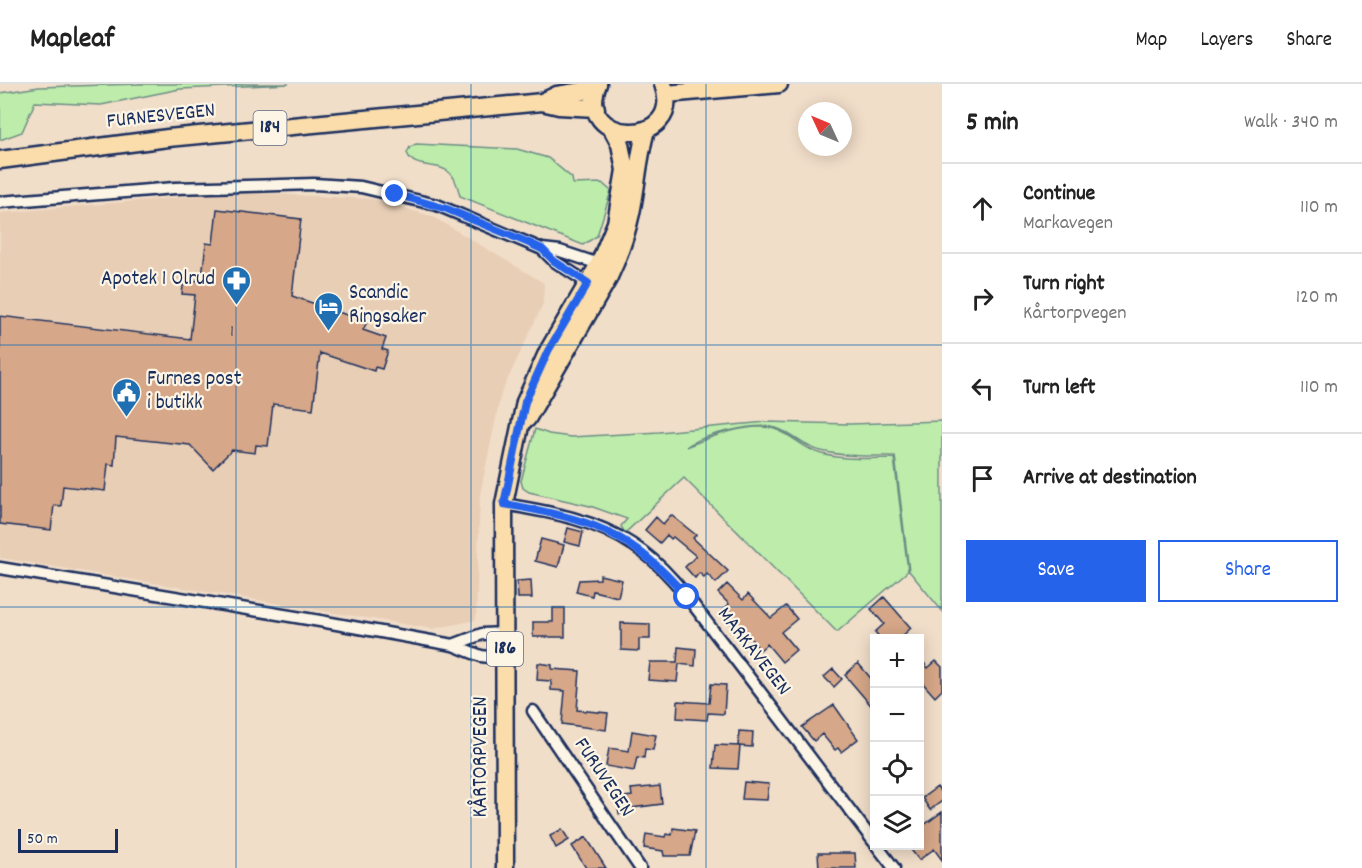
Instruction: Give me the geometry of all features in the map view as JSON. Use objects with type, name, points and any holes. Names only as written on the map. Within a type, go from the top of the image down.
[{"type":"main road","points":[[612,129],[629,134],[653,126],[663,111],[664,89],[780,84]]},
{"type":"main road","name":"FURNESVEGEN","points":[[542,102],[557,95],[597,86]]},
{"type":"main road","name":"184","points":[[596,108],[597,86]]},
{"type":"main road","name":"FURNESVEGEN","points":[[0,160],[168,138],[542,102],[560,106],[596,108]]},
{"type":"main road","name":"KÅRTORPVEGEN","points":[[505,868],[504,504],[525,402],[537,374],[599,264],[616,223],[624,186],[623,154],[612,129],[605,123],[596,108]]},
{"type":"main road","name":"KÅRTORPVEGEN","points":[[519,432],[608,279],[618,256],[631,211],[640,149],[646,130]]},
{"type":"street","points":[[0,202],[175,188],[314,184],[361,187],[437,205],[542,249],[560,251],[599,264]]},
{"type":"street","points":[[542,249],[554,261],[588,283]]},
{"type":"street","name":"MARKAVEGEN","points":[[504,504],[554,513],[598,525],[649,557],[687,597],[870,836]]},
{"type":"street","points":[[0,568],[453,645],[481,656],[505,659]]},
{"type":"street","points":[[453,645],[482,634],[504,633]]},
{"type":"street","name":"FURUVEGEN","points":[[533,711],[640,868]]},
{"type":"street","name":"MARKAVEGEN","points":[[880,850],[894,868]]},
{"type":"shaded area","points":[[239,192],[372,199],[432,216],[544,283],[543,304],[501,394],[480,495],[476,620],[433,629],[0,558],[0,213]]},
{"type":"green space","points":[[289,84],[180,89],[101,105],[35,102],[22,132],[0,140],[0,93],[39,87]]},
{"type":"green space","points":[[416,144],[517,149],[548,158],[572,178],[573,184],[602,183],[611,191],[597,236],[583,245],[460,196],[455,180],[445,169],[420,164],[410,159],[407,153],[410,147]]},
{"type":"green space","points":[[942,421],[942,611],[909,571],[895,456],[849,455],[821,451],[782,430],[765,427],[780,431],[825,455],[894,458],[908,571],[837,632],[684,478],[625,533],[621,526],[627,519],[590,506],[529,492],[523,488],[521,481],[535,429],[549,434],[571,437],[766,422],[850,424]],"holes":[[[750,427],[706,439],[686,447],[704,438],[743,428]]]},
{"type":"building","points":[[217,209],[301,219],[292,296],[367,322],[363,330],[386,338],[382,349],[388,351],[382,369],[375,367],[374,371],[320,353],[313,409],[273,404],[268,446],[256,445],[255,453],[232,450],[213,469],[190,445],[116,437],[114,465],[108,464],[105,491],[63,486],[61,506],[54,505],[51,530],[0,524],[0,316],[190,339],[195,295],[182,294],[184,279],[197,281],[198,277],[202,277],[206,243],[213,244]]},
{"type":"building","points":[[671,515],[696,535],[693,538],[728,571],[716,583],[707,574],[704,577],[699,573],[695,578],[685,567],[696,556],[673,537],[671,539],[667,535],[660,543],[645,530],[656,517],[663,524]]},
{"type":"building","points":[[568,528],[583,532],[580,546],[564,542]]},
{"type":"building","points":[[541,539],[564,545],[558,567],[535,561]]},
{"type":"building","points":[[600,575],[622,580],[618,597],[593,591],[592,596],[576,592],[579,580],[600,579]]},
{"type":"building","points":[[531,580],[532,598],[518,598],[517,581]]},
{"type":"building","points":[[727,584],[743,600],[748,594],[771,618],[786,606],[797,619],[781,632],[796,650],[782,662],[767,644],[760,650],[742,628],[738,632],[722,611],[729,604],[718,593]]},
{"type":"building","points":[[884,597],[911,628],[904,634],[877,634],[875,632],[884,624],[871,609]]},
{"type":"building","points":[[553,608],[565,608],[565,637],[533,637],[533,622],[553,622]]},
{"type":"building","points":[[621,623],[650,624],[650,639],[639,639],[639,651],[621,650]]},
{"type":"building","points":[[678,647],[696,649],[695,666],[679,664],[677,682],[648,680],[650,662],[677,662]]},
{"type":"building","points":[[936,661],[942,667],[942,690],[935,697],[924,685],[924,663],[928,668]]},
{"type":"building","points":[[538,663],[552,665],[552,669],[580,671],[577,710],[608,713],[606,730],[562,724],[565,691],[551,690],[551,681],[537,680]]},
{"type":"building","points":[[858,663],[870,677],[870,704],[845,675]]},
{"type":"building","points":[[833,669],[842,679],[834,687],[824,677]]},
{"type":"building","points":[[711,684],[726,685],[724,714],[708,713],[707,720],[677,718],[678,701],[709,703]]},
{"type":"building","points":[[834,705],[858,739],[841,752],[838,748],[835,750],[822,734],[814,741],[802,727]]},
{"type":"building","points":[[632,731],[656,735],[653,750],[645,749],[644,758],[637,757],[634,771],[606,766],[609,748],[629,751]]},
{"type":"building","points":[[739,731],[753,732],[752,747],[738,746]]},
{"type":"building","points":[[715,745],[740,746],[738,769],[713,768]]},
{"type":"building","points":[[744,782],[769,784],[767,800],[742,799]]},
{"type":"building","points":[[660,786],[662,804],[632,808],[633,812],[619,814],[616,798],[632,796],[631,789]]},
{"type":"building","points":[[937,787],[942,794],[942,801],[930,810],[924,801],[924,797]]},
{"type":"building","points":[[942,812],[942,860],[934,849],[919,860],[911,850],[924,850],[924,825]]},
{"type":"building","points":[[673,828],[695,831],[690,856],[664,856],[663,851],[644,848],[646,834],[665,837],[666,834],[672,835]]},
{"type":"building","points":[[562,829],[569,840],[556,848],[550,836]]},
{"type":"building","points":[[586,837],[606,868],[586,868],[572,846]]},
{"type":"building","points":[[818,853],[855,853],[856,868],[819,868]]},
{"type":"place","name":"Apotek 1 Olrud","points":[[236,306]]},
{"type":"place","name":"Scandic Ringsaker","points":[[328,332]]},
{"type":"place","name":"Furnes post i butikk","points":[[126,418]]},
{"type":"route","points":[[395,194],[437,205],[529,243],[542,249],[554,261],[588,283],[548,351],[525,402],[504,504],[554,513],[598,525],[649,557],[687,597]]}]
